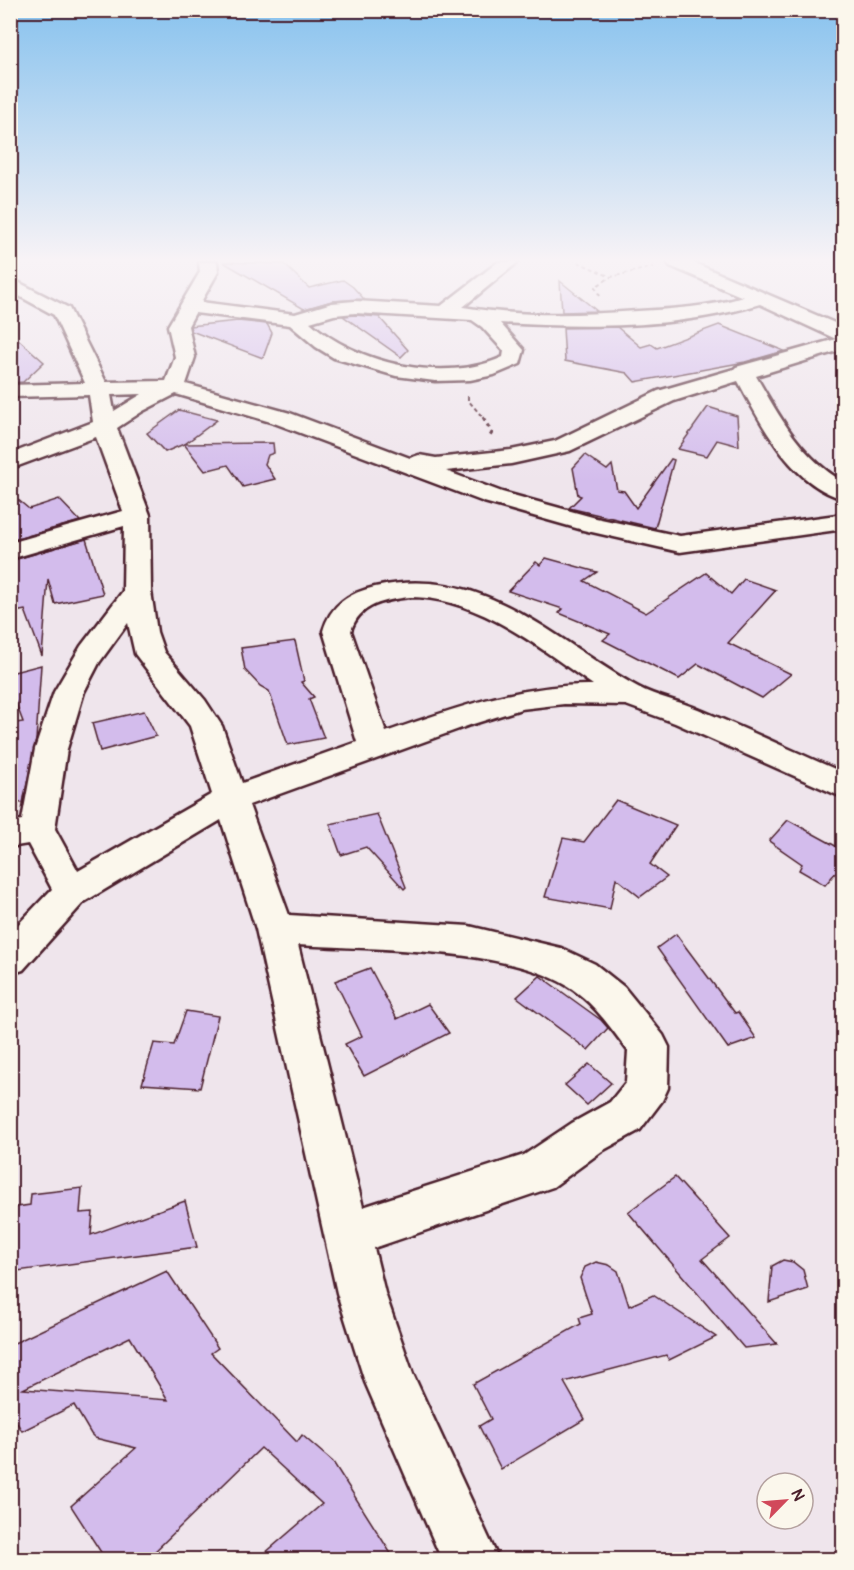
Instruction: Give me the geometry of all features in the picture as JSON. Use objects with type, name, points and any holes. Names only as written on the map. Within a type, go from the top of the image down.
[{"type":"street","points":[[73,335],[99,389],[108,437],[137,515],[137,591],[143,632],[150,654],[194,707],[206,726],[275,929],[361,1293],[390,1382],[471,1560]]},
{"type":"street","points":[[10,462],[107,426],[135,406],[174,387],[183,368],[185,357],[180,335]]},
{"type":"street","points":[[313,335],[323,344],[357,361],[402,371],[470,374],[496,368],[513,360],[514,350],[500,335]]},
{"type":"street","points":[[387,457],[436,465],[511,457],[562,446],[666,396],[743,371],[843,343]]},
{"type":"street","points":[[743,371],[776,430],[809,469],[827,484],[843,492]]},
{"type":"street","points":[[10,391],[174,387],[282,418],[493,497],[592,525],[680,544],[843,521]]},
{"type":"street","points":[[10,551],[137,515]]},
{"type":"street","points":[[375,748],[337,631],[340,617],[351,606],[371,596],[414,589],[446,594],[482,605],[510,618],[629,695],[686,716],[843,787]]},
{"type":"street","points":[[71,892],[24,832],[52,750],[62,709],[78,674],[137,591]]},
{"type":"street","points":[[10,959],[71,892],[230,799],[459,718],[519,700],[564,694],[629,695]]},
{"type":"street","points":[[275,929],[469,941],[548,959],[582,975],[610,998],[649,1047],[646,1088],[626,1116],[587,1137],[537,1172],[346,1235]]},
{"type":"path","points":[[470,374],[468,400],[481,413],[492,433],[486,443]]},
{"type":"building","points":[[10,335],[14,335],[44,362],[23,382],[10,383]]},
{"type":"building","points":[[202,335],[271,335],[263,358]]},
{"type":"building","points":[[370,335],[395,335],[408,350],[401,357]]},
{"type":"building","points":[[563,335],[627,335],[641,347],[651,344],[657,348],[691,335],[745,335],[784,351],[745,362],[635,382],[627,373],[565,361]]},
{"type":"building","points":[[708,407],[737,416],[739,446],[717,440],[707,456],[678,449]]},
{"type":"building","points":[[179,410],[217,420],[185,444],[273,443],[274,453],[268,455],[265,464],[275,479],[243,487],[228,465],[205,471],[184,444],[165,452],[147,433]]},
{"type":"building","points":[[585,455],[607,470],[612,465],[617,490],[624,491],[636,508],[671,459],[674,460],[655,528],[569,508],[581,496],[578,495],[573,468]]},
{"type":"building","points":[[10,493],[29,509],[59,499],[80,521],[10,541]]},
{"type":"building","points":[[86,539],[103,594],[55,604],[48,579],[42,656],[25,610],[10,613],[10,561]]},
{"type":"building","points":[[546,558],[597,572],[584,581],[646,613],[706,573],[731,594],[744,579],[776,590],[728,643],[791,674],[762,698],[698,664],[679,679],[603,640],[610,634],[559,613],[563,609],[508,591],[536,562],[540,565]]},
{"type":"building","points":[[295,641],[304,681],[301,682],[314,697],[309,699],[324,738],[288,745],[269,691],[260,686],[245,670],[241,648]]},
{"type":"building","points":[[41,665],[36,740],[23,803],[10,802],[10,724],[23,722],[10,688],[10,673]]},
{"type":"building","points":[[144,711],[156,736],[100,751],[92,723]]},
{"type":"building","points":[[616,800],[676,825],[650,864],[667,877],[640,897],[616,878],[610,909],[545,897],[563,838],[584,842]]},
{"type":"building","points":[[377,814],[406,887],[404,889],[366,847],[341,855],[330,824]]},
{"type":"building","points":[[788,820],[843,850],[843,864],[825,885],[799,870],[802,864],[769,841]]},
{"type":"building","points":[[676,934],[756,1038],[728,1048],[657,948]]},
{"type":"building","points":[[370,968],[397,1019],[428,1004],[449,1033],[364,1076],[345,1044],[362,1036],[335,981]]},
{"type":"building","points":[[540,976],[601,1020],[608,1028],[588,1050],[517,997]]},
{"type":"building","points":[[186,1011],[218,1016],[200,1088],[142,1084],[154,1043],[174,1045]]},
{"type":"building","points":[[589,1064],[611,1083],[587,1105],[565,1085]]},
{"type":"building","points":[[675,1177],[730,1238],[702,1259],[777,1344],[744,1348],[628,1212]]},
{"type":"building","points":[[82,1188],[80,1213],[93,1212],[91,1235],[185,1201],[197,1247],[10,1272],[10,1208],[30,1205],[31,1194]]},
{"type":"building","points":[[783,1260],[793,1262],[803,1270],[808,1289],[769,1302],[772,1266]]},
{"type":"building","points":[[596,1262],[609,1265],[618,1271],[629,1306],[653,1295],[716,1337],[669,1360],[666,1355],[564,1382],[585,1419],[501,1469],[479,1426],[491,1419],[473,1384],[581,1324],[579,1318],[592,1314],[580,1278],[585,1267]]},
{"type":"building","points":[[167,1271],[218,1348],[211,1353],[297,1442],[302,1435],[333,1462],[395,1560],[257,1560],[322,1504],[261,1448],[146,1560],[106,1560],[71,1506],[136,1448],[95,1438],[74,1405],[22,1431],[10,1412],[10,1345]],"holes":[[[130,1337],[168,1400],[23,1389]]]}]
